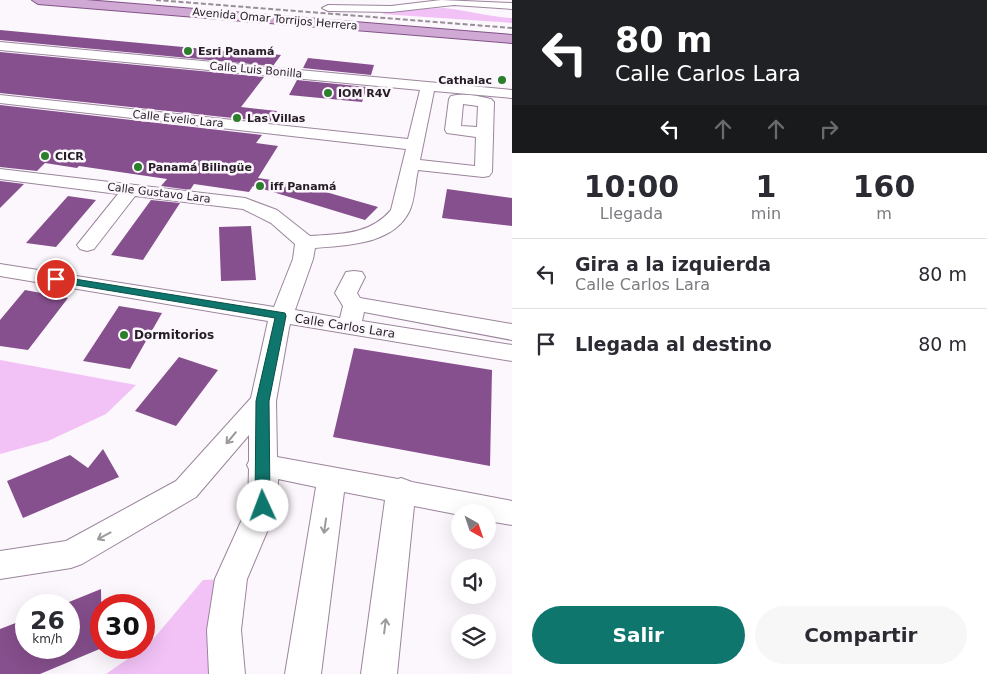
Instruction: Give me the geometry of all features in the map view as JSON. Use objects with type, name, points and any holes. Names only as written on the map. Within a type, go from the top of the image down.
[{"type":"main road","name":"Avenida Omar Torrijos Herrera","points":[[38,0],[512,39]]},
{"type":"street","points":[[316,22],[328,8],[353,0]]},
{"type":"street","points":[[328,8],[391,8],[454,1],[512,6]]},
{"type":"street","name":"Calle Luis Bonilla","points":[[0,46],[422,96],[512,94]]},
{"type":"street","points":[[227,674],[224,630],[231,579],[263,506],[263,401],[281,316],[297,278],[305,251],[305,243],[364,236],[384,229],[394,222],[400,212],[413,155],[419,127],[422,96]]},
{"type":"street","name":"Calle Evelio Lara","points":[[0,99],[413,155],[483,172],[485,133]]},
{"type":"street","points":[[419,127],[485,133],[486,102],[456,99],[453,130]]},
{"type":"street","name":"Calle Gustavo Lara","points":[[0,174],[254,206],[281,222],[305,243]]},
{"type":"street","points":[[87,244],[131,189]]},
{"type":"street","name":"Calle Carlos Lara","points":[[0,270],[281,316],[351,316],[373,306],[501,340]]},
{"type":"street","points":[[351,316],[346,293],[354,277]]},
{"type":"street","points":[[0,565],[71,554],[186,490],[263,401]]},
{"type":"street","points":[[262,464],[512,513]]},
{"type":"street","points":[[303,674],[332,477]]},
{"type":"street","points":[[379,674],[401,490]]},
{"type":"shaded area","points":[[444,8],[512,18],[512,23],[382,14],[393,10]]},
{"type":"shaded area","points":[[0,360],[136,385],[106,414],[48,441],[0,454]]},
{"type":"shaded area","points":[[231,579],[227,674],[106,674],[128,659],[155,659],[155,637],[203,580]]},
{"type":"building","points":[[0,30],[281,55],[273,66],[0,40]]},
{"type":"building","points":[[0,52],[264,77],[241,107],[277,111],[270,122],[0,93]]},
{"type":"building","points":[[308,58],[374,65],[371,75],[303,68]]},
{"type":"building","name":"IOM R4V","points":[[297,80],[367,87],[362,102],[289,95]]},
{"type":"building","points":[[0,105],[262,135],[256,143],[278,146],[258,178],[298,184],[378,207],[365,220],[253,186],[249,192],[194,184],[190,190],[161,186],[167,179],[79,166],[77,168],[45,163],[37,171],[0,167]]},
{"type":"building","points":[[0,181],[24,184],[0,208]]},
{"type":"building","points":[[447,189],[512,198],[512,226],[442,218]]},
{"type":"building","points":[[68,196],[96,200],[56,247],[26,243]]},
{"type":"building","points":[[151,200],[180,203],[143,260],[111,255]]},
{"type":"building","points":[[251,226],[256,280],[221,281],[219,227]]},
{"type":"building","points":[[25,290],[68,298],[28,350],[0,346],[0,320]]},
{"type":"building","points":[[119,306],[162,313],[130,369],[83,361]]},
{"type":"building","points":[[354,348],[492,370],[490,466],[333,437]]},
{"type":"building","points":[[179,357],[218,370],[176,426],[135,411]]},
{"type":"building","points":[[103,449],[119,477],[23,518],[7,481],[70,455],[88,468]]},
{"type":"building","points":[[101,589],[101,594],[90,594],[90,653],[80,657],[80,598]]},
{"type":"building","points":[[15,623],[15,659],[76,659],[40,674],[0,674],[0,629]]},
{"type":"railway","points":[[156,0],[512,28]]},
{"type":"place","name":"Esri Panamá","points":[[188,51]]},
{"type":"place","name":"Cathalac","points":[[502,80]]},
{"type":"place","name":"IOM R4V","points":[[328,93]]},
{"type":"place","name":"Las Villas","points":[[237,118]]},
{"type":"place","name":"CICR","points":[[45,156]]},
{"type":"place","name":"Panamá Bilingüe","points":[[138,167]]},
{"type":"place","name":"iff Panamá","points":[[260,186]]},
{"type":"place","name":"Dormitorios","points":[[124,335]]},
{"type":"route","points":[[56,279],[281,316],[263,401],[263,506]]}]
